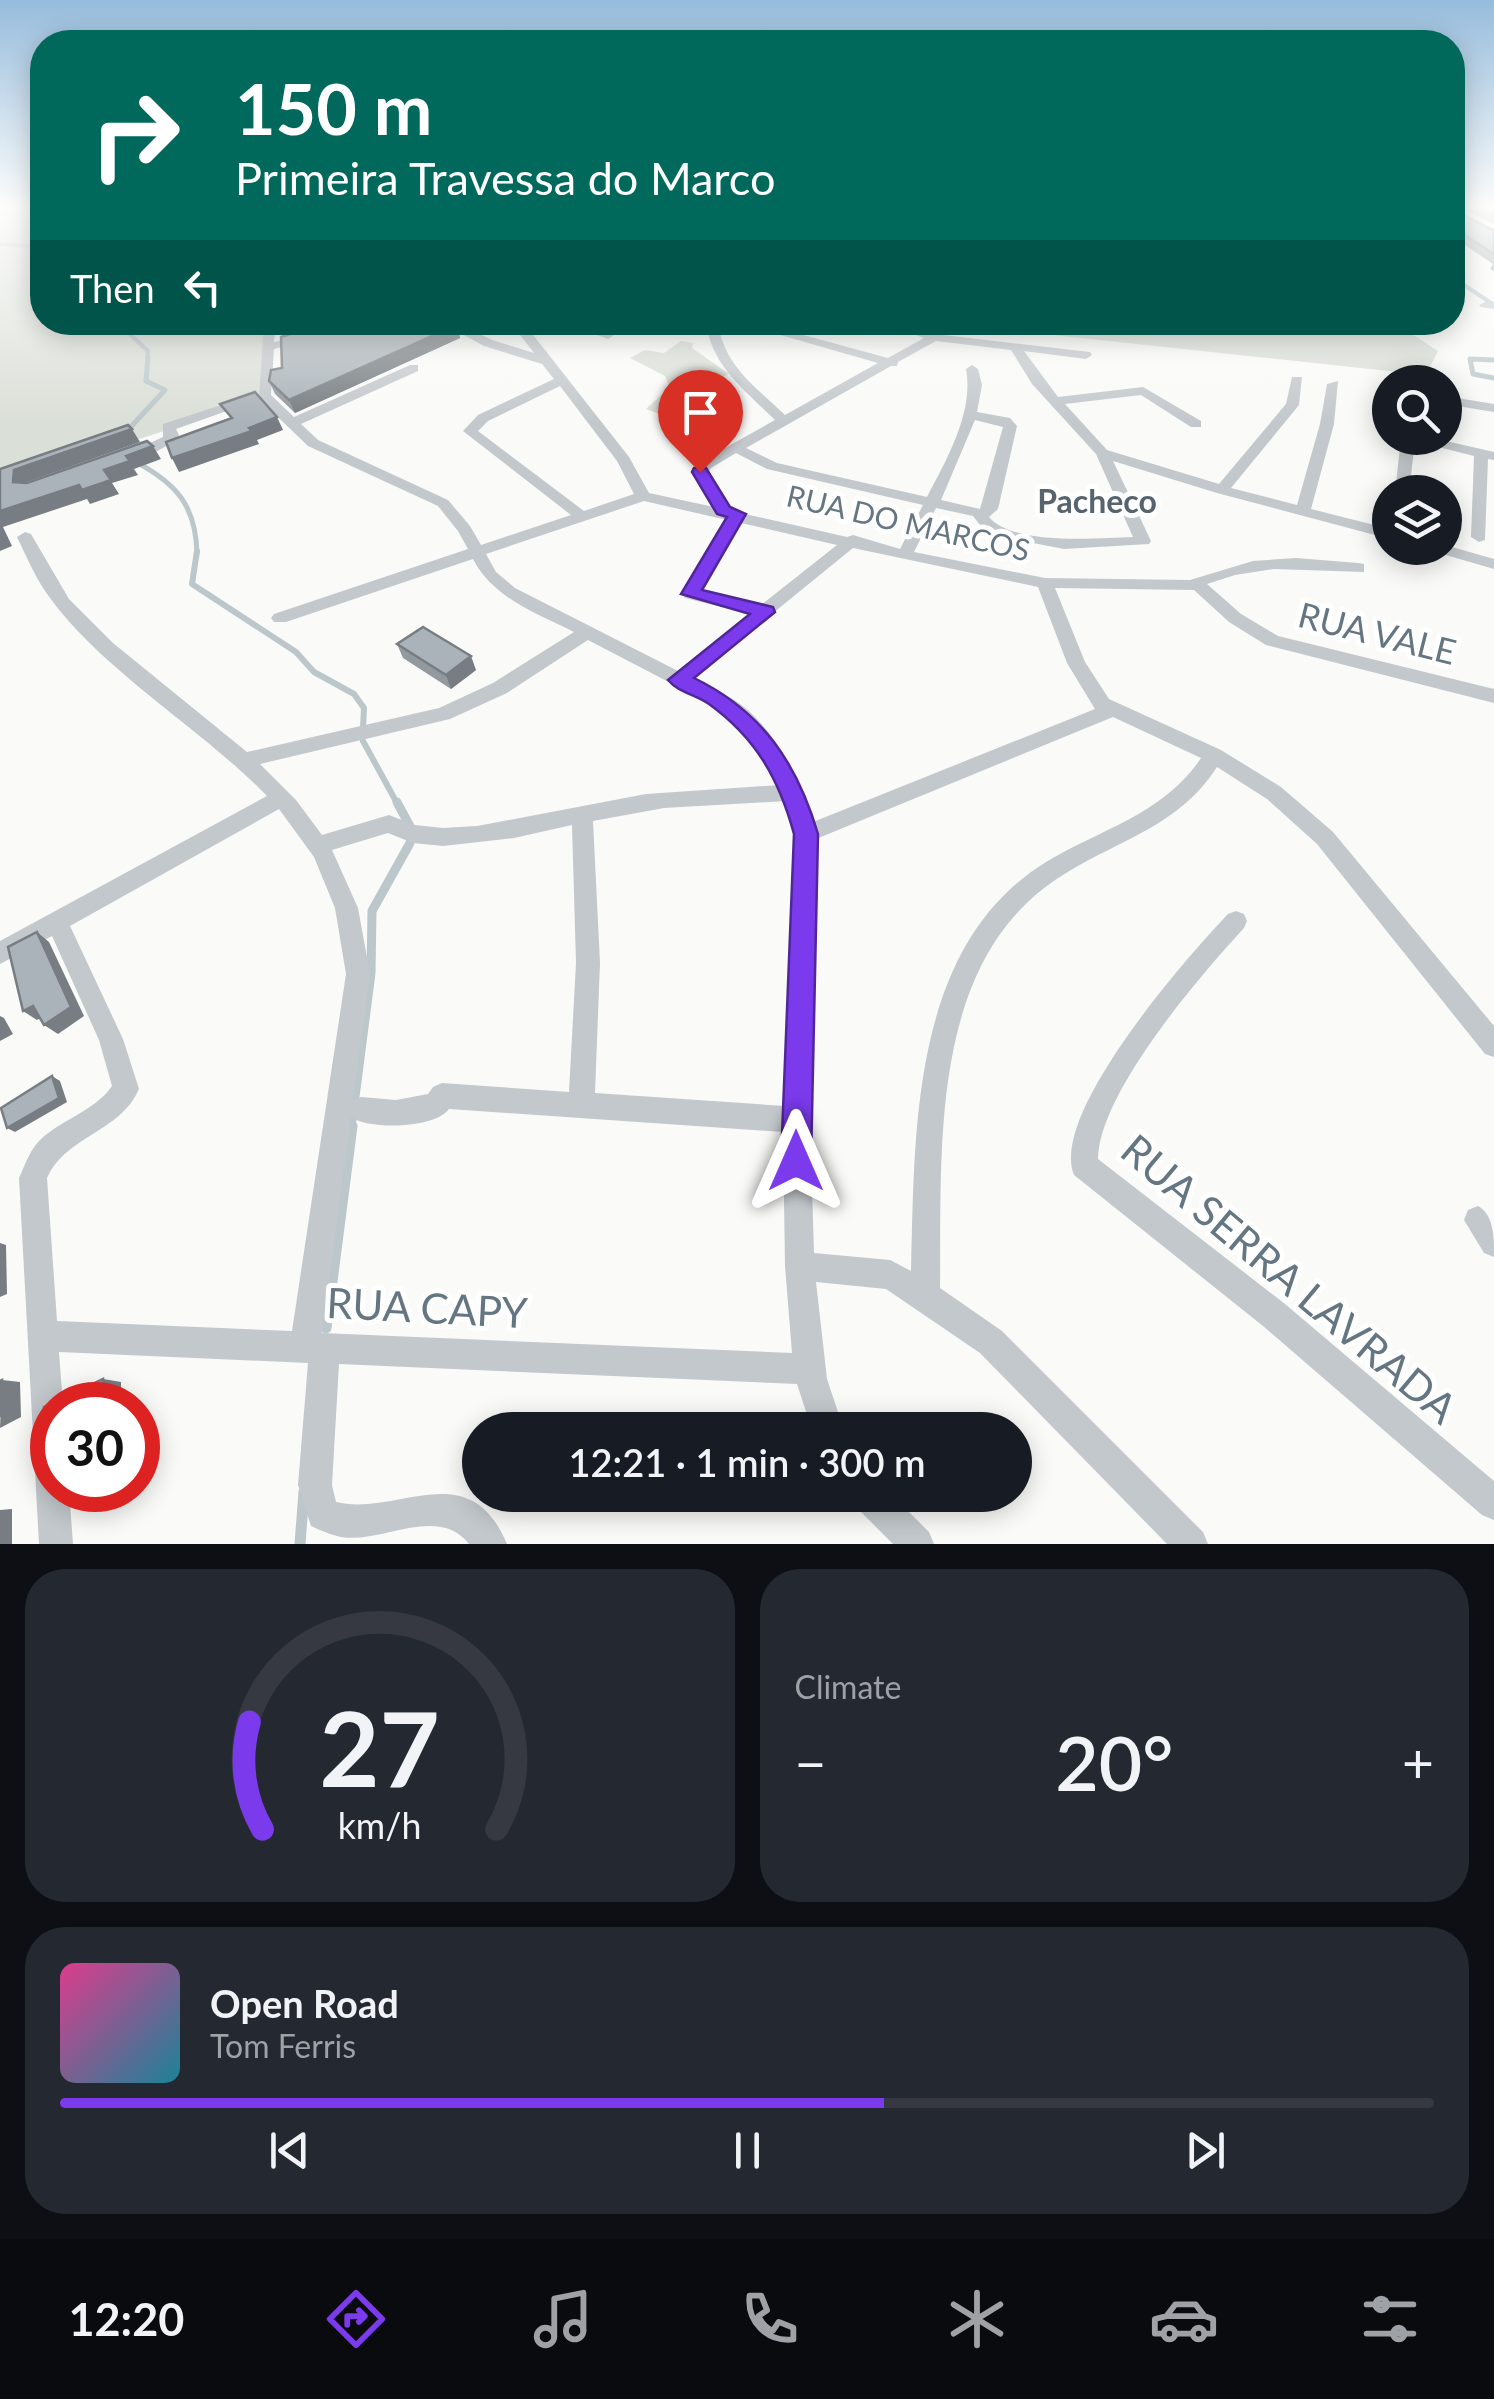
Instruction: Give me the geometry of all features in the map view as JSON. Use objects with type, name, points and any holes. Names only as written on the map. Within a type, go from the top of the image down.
[{"type":"street","points":[[264,396],[270,335]]},
{"type":"street","points":[[270,346],[322,335]]},
{"type":"street","points":[[470,335],[546,360]]},
{"type":"street","points":[[280,618],[644,496],[612,443],[526,335]]},
{"type":"street","points":[[713,335],[722,358],[783,421]]},
{"type":"street","points":[[789,335],[892,362]]},
{"type":"street","points":[[928,335],[1086,355]]},
{"type":"street","points":[[766,612],[691,594],[730,512],[700,472],[934,337]]},
{"type":"street","points":[[969,415],[1005,421],[1010,426],[983,513],[993,531],[1064,544],[1143,541],[1102,453],[1014,347]]},
{"type":"street","points":[[292,423],[414,368]]},
{"type":"street","points":[[905,554],[969,415],[977,379],[972,368]]},
{"type":"street","points":[[563,380],[470,426],[472,434],[582,517]]},
{"type":"street","points":[[1222,490],[1292,405],[1297,380]]},
{"type":"street","points":[[1303,512],[1328,424],[1333,384]]},
{"type":"street","points":[[1056,401],[1136,390],[1149,393],[1196,424]]},
{"type":"street","points":[[264,396],[312,443],[443,503],[464,529],[488,576],[508,592],[742,716],[762,736],[794,792],[806,834],[796,1120],[800,1266],[808,1369],[819,1412]]},
{"type":"street","points":[[110,463],[168,440],[172,435],[168,426],[264,396]]},
{"type":"street","points":[[1462,403],[1494,408]]},
{"type":"street","points":[[736,448],[772,466],[983,513]]},
{"type":"street","points":[[1462,449],[1488,455],[1479,537]]},
{"type":"street","points":[[1102,453],[1372,529]]},
{"type":"street","name":"RUA DO MARCOS","points":[[644,496],[1045,582],[1199,586],[1214,574],[1306,562],[1358,568]]},
{"type":"street","points":[[25,537],[49,584],[69,610],[246,760],[319,844],[339,878],[355,927],[358,974],[315,1346],[315,1485],[323,1514],[346,1523],[448,1511],[476,1522],[490,1544]]},
{"type":"street","points":[[679,680],[853,540]]},
{"type":"street","points":[[1462,555],[1494,564]]},
{"type":"street","points":[[1045,582],[1085,682],[1110,711],[1214,755],[1274,793],[1325,838],[1494,1045]]},
{"type":"street","name":"RUA VALE","points":[[1199,586],[1236,618],[1272,641],[1494,696]]},
{"type":"street","points":[[246,760],[443,714],[500,688],[584,634]]},
{"type":"street","points":[[806,834],[1110,711]]},
{"type":"street","points":[[925,1295],[931,1121],[940,1054],[953,1006],[975,956],[994,926],[1036,881],[1167,808],[1189,790],[1214,755]]},
{"type":"street","points":[[319,844],[388,824],[417,838],[582,816],[644,802],[794,792]]},
{"type":"street","points":[[0,953],[282,798]]},
{"type":"street","points":[[581,1107],[588,963],[582,816]]},
{"type":"street","name":"RUA SERRA LAVRADA","points":[[1236,921],[1199,959],[1142,1035],[1092,1124],[1080,1155],[1092,1176],[1274,1315],[1494,1503]]},
{"type":"street","points":[[56,1544],[35,1167],[46,1152],[116,1103],[126,1089],[110,1039],[58,923]]},
{"type":"street","points":[[361,1110],[396,1113],[436,1106],[442,1096],[796,1120]]},
{"type":"street","points":[[800,1266],[890,1276],[925,1295],[991,1342],[1191,1544]]},
{"type":"street","name":"RUA CAPY","points":[[42,1336],[808,1369]]},
{"type":"street","points":[[885,1512],[917,1544]]},
{"type":"shaded area","points":[[0,279],[30,279],[30,335],[269,335],[260,400],[0,484]]},
{"type":"shaded area","points":[[1053,335],[1413,335],[1438,351],[1431,365],[1372,365],[1372,369]]},
{"type":"shaded area","points":[[681,341],[693,343],[692,348],[729,374],[686,395],[709,400],[734,417],[701,423],[646,409],[670,387],[665,376],[630,358],[645,350],[664,353]]},
{"type":"building","points":[[435,335],[289,400],[269,381],[271,370],[282,368],[281,337]]},
{"type":"building","points":[[255,392],[277,417],[249,428],[252,431],[172,458],[166,442],[232,418],[220,404]]},
{"type":"building","points":[[128,425],[132,429],[14,470],[13,482],[27,483],[147,441],[153,446],[126,456],[130,461],[104,470],[111,480],[82,490],[79,485],[0,511],[0,469]]},
{"type":"building","points":[[423,627],[471,656],[446,675],[397,644]]},
{"type":"building","points":[[37,932],[71,1007],[44,1025],[33,1006],[23,1011],[8,947]]},
{"type":"building","points":[[52,1076],[59,1098],[7,1128],[1,1108]]},
{"type":"building","points":[[0,1381],[2,1415],[0,1416]]},
{"type":"waterway","points":[[1465,286],[1494,305]]},
{"type":"waterway","points":[[131,335],[148,351],[147,359]]},
{"type":"waterway","points":[[126,432],[165,390],[146,381],[148,357]]},
{"type":"waterway","points":[[1494,360],[1470,359],[1473,374],[1494,378]]},
{"type":"waterway","points":[[136,462],[163,479],[182,498],[193,522],[197,552]]},
{"type":"waterway","points":[[197,552],[192,584],[296,652],[314,672],[354,694],[364,708],[363,728]]},
{"type":"waterway","points":[[363,741],[398,805]]},
{"type":"waterway","points":[[351,1128],[371,973],[372,911],[410,843],[412,830],[397,802]]},
{"type":"waterway","points":[[326,1328],[352,1126]]},
{"type":"waterway","points":[[300,1544],[304,1492]]},
{"type":"district","name":"Pacheco","points":[[1097,502]]},
{"type":"route","points":[[700,472],[712,485],[724,510],[738,514],[691,594],[766,612],[679,680],[714,696],[762,736],[794,792],[806,834],[796,1161]]}]
